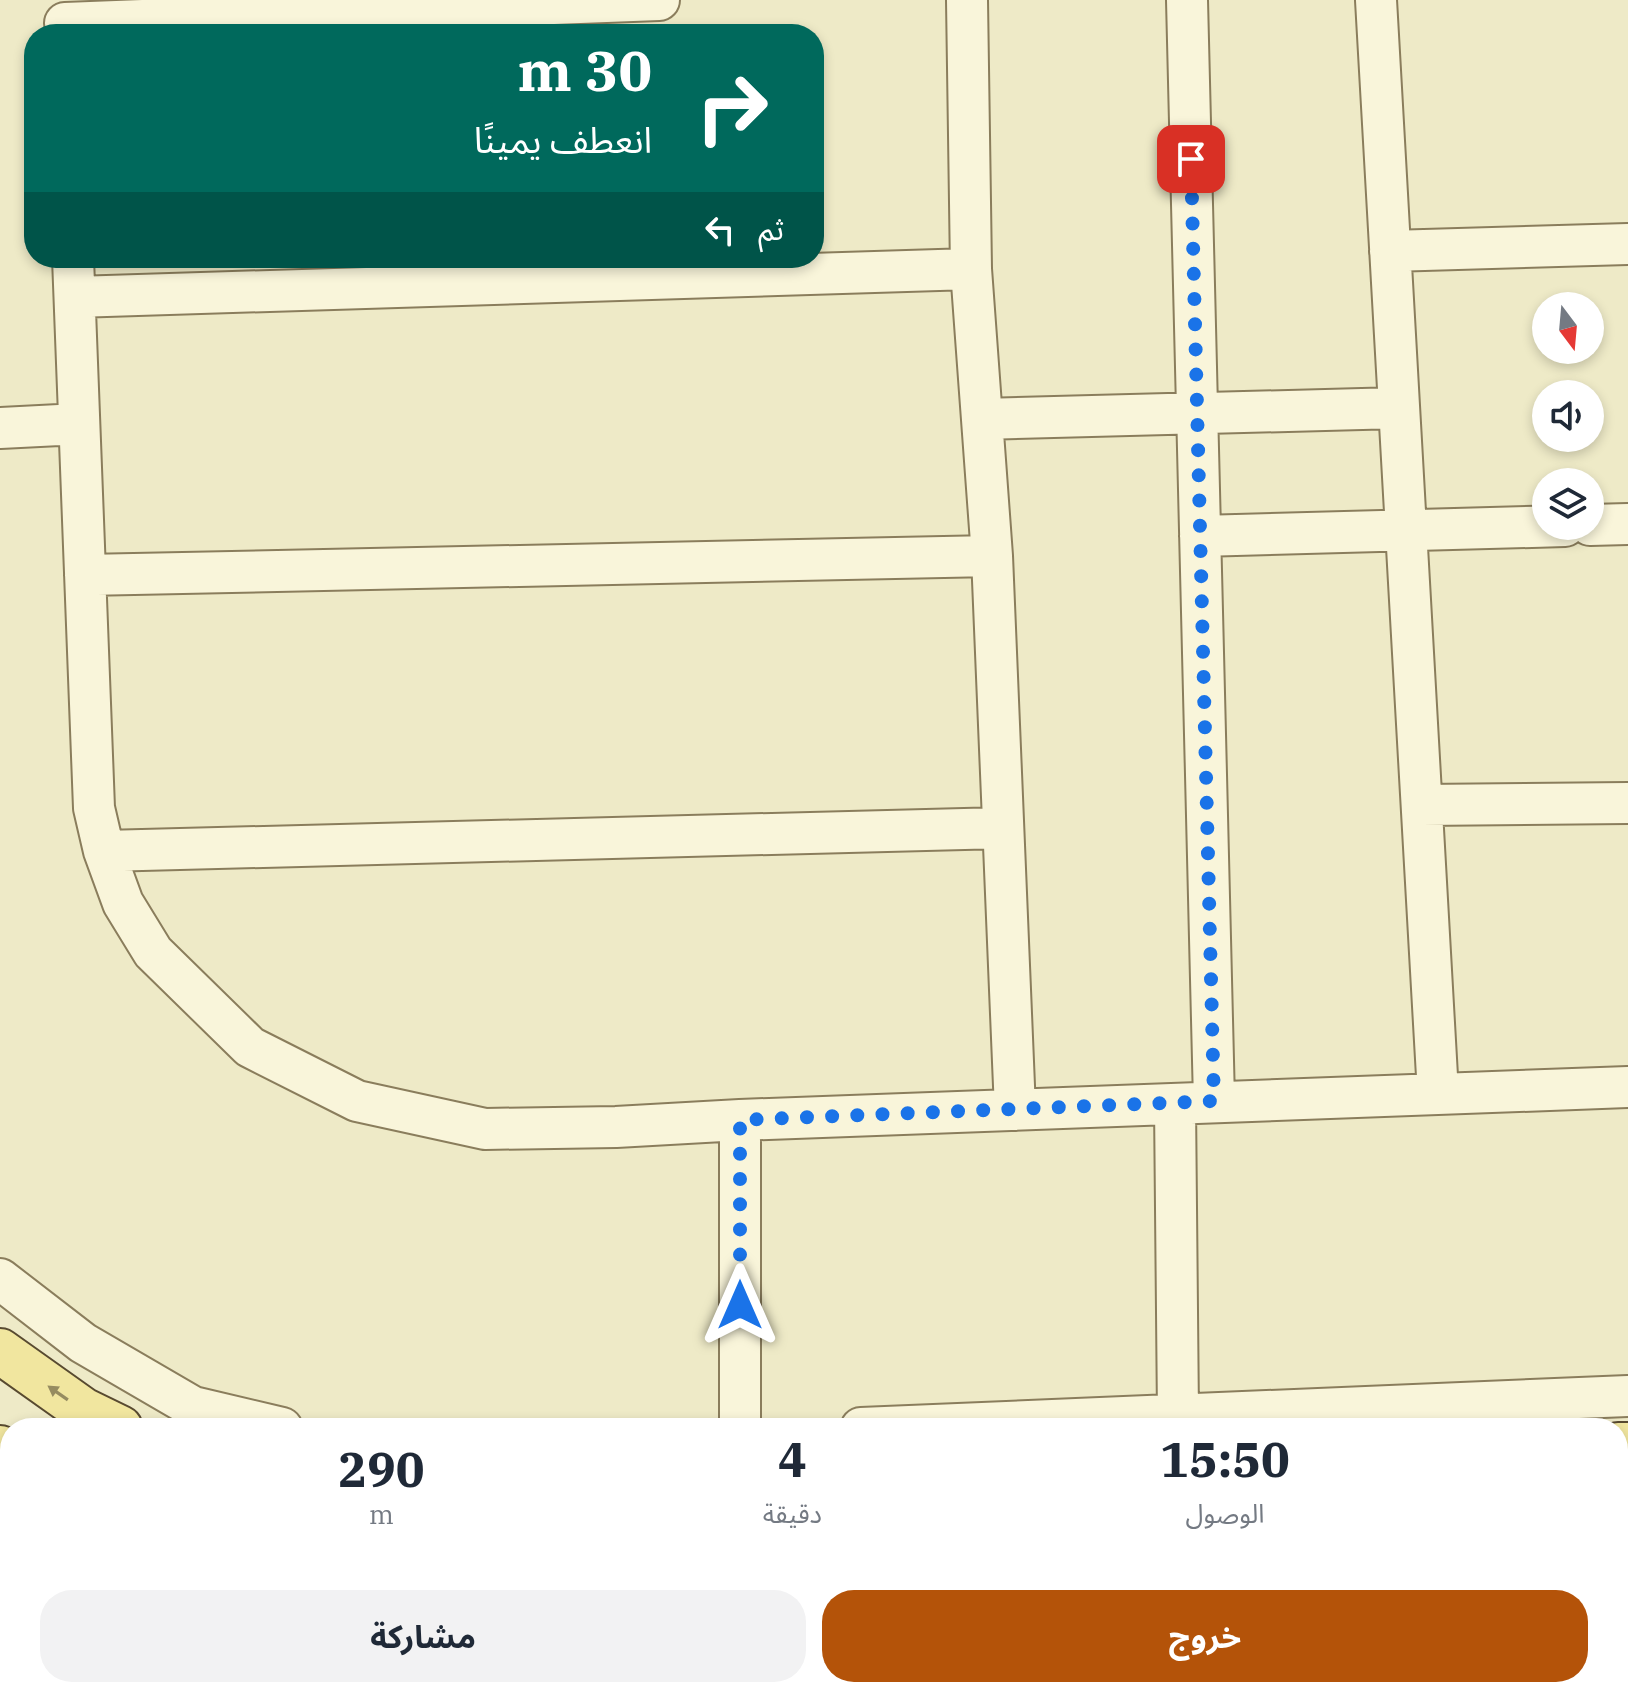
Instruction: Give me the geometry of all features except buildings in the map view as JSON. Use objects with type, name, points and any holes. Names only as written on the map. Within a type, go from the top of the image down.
[{"type":"main road","points":[[0,1351],[83,1410],[99,1418]]},
{"type":"street","points":[[64,19],[659,0]]},
{"type":"street","points":[[967,0],[971,269],[992,556],[1015,1110]]},
{"type":"street","points":[[1178,1415],[1194,1103],[1200,536],[1187,0]]},
{"type":"street","points":[[1376,0],[1438,1094]]},
{"type":"street","points":[[1390,251],[1628,244]]},
{"type":"street","points":[[74,268],[94,808],[104,851],[123,903],[153,952],[250,1047],[357,1101],[485,1129],[616,1127],[1628,1087]]},
{"type":"street","points":[[75,297],[971,269]]},
{"type":"street","points":[[982,419],[1399,408]]},
{"type":"street","points":[[0,428],[79,424]]},
{"type":"street","points":[[1604,525],[1628,524]]},
{"type":"street","points":[[1200,536],[1532,527]]},
{"type":"street","points":[[85,575],[992,556]]},
{"type":"street","points":[[1422,805],[1628,803]]},
{"type":"street","points":[[104,851],[1003,828]]},
{"type":"street","points":[[740,1120],[740,1418]]},
{"type":"street","points":[[0,1279],[83,1343],[193,1407],[240,1418]]},
{"type":"street","points":[[1105,1418],[1628,1396]]},
{"type":"route","points":[[740,1305],[740,1120],[1214,1101],[1191,159]]}]
